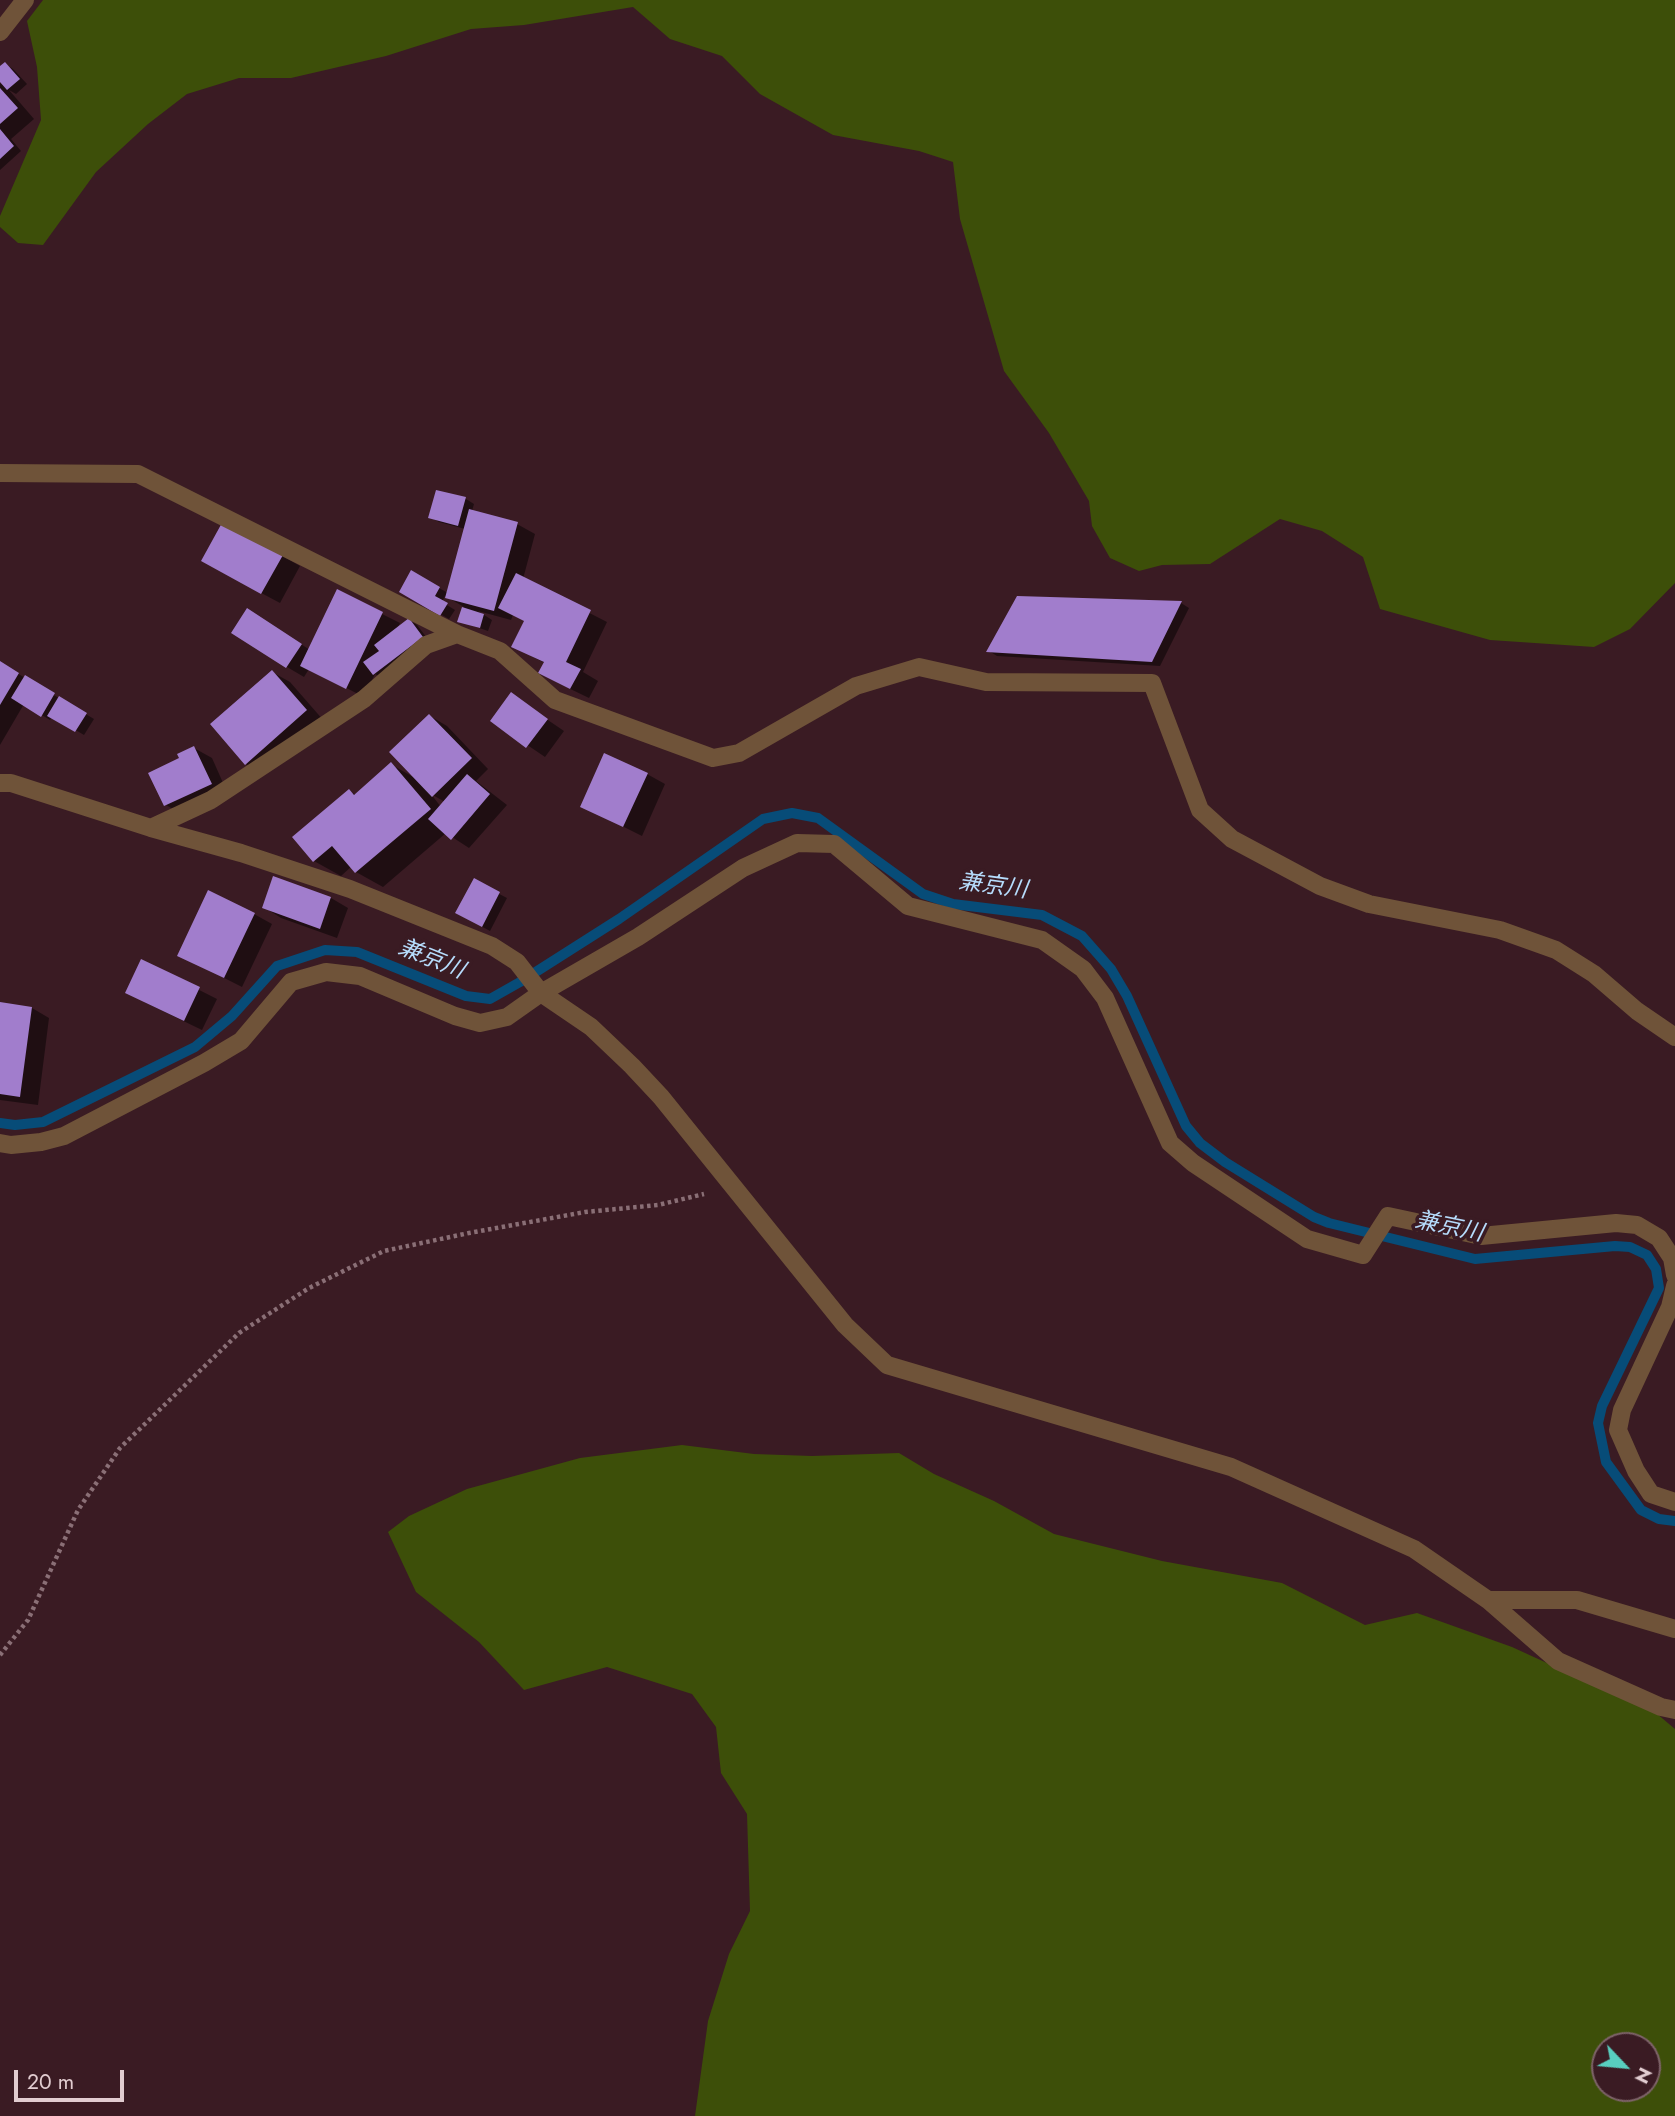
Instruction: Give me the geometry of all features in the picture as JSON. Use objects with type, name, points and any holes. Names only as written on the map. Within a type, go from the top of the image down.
[{"type":"street","points":[[0,32],[25,0]]},
{"type":"street","points":[[0,473],[138,474],[457,634],[500,651],[555,700],[713,758],[739,753],[856,687],[919,667],[986,682],[1152,683],[1200,810],[1231,839],[1320,886],[1369,904],[1500,930],[1556,950],[1594,974],[1637,1011],[1675,1037]]},
{"type":"street","points":[[151,828],[211,800],[364,699],[426,645],[457,634]]},
{"type":"street","points":[[0,783],[11,783],[350,889],[492,946],[517,962],[538,990],[591,1027],[632,1066],[661,1097],[845,1325],[887,1364],[1231,1467],[1414,1549],[1488,1600],[1558,1661],[1661,1707],[1675,1710]]},
{"type":"street","points":[[0,1143],[11,1145],[41,1142],[64,1136],[192,1069],[241,1041],[291,982],[326,972],[359,976],[454,1016],[480,1023],[507,1017],[538,990],[638,937],[743,868],[797,843],[834,844],[908,906],[1042,940],[1083,969],[1105,998],[1170,1143],[1192,1163],[1307,1239],[1363,1255],[1388,1216],[1481,1236],[1616,1223],[1637,1225],[1659,1238],[1672,1258],[1675,1275]]},
{"type":"street","points":[[1675,1286],[1670,1307],[1622,1410],[1618,1430],[1636,1471],[1651,1494],[1675,1502]]},
{"type":"street","points":[[1488,1600],[1577,1600],[1675,1629]]},
{"type":"path","points":[[0,1655],[27,1620],[78,1510],[120,1448],[239,1333],[309,1288],[384,1251],[585,1212],[658,1205],[733,1187]]},
{"type":"green space","points":[[43,0],[1675,0],[1675,583],[1630,629],[1594,647],[1490,640],[1380,609],[1363,557],[1322,531],[1280,519],[1210,564],[1162,565],[1139,571],[1110,558],[1092,526],[1089,501],[1049,433],[1004,371],[960,219],[953,162],[919,151],[833,135],[760,94],[722,56],[670,39],[633,7],[524,25],[471,29],[386,56],[291,78],[239,78],[187,94],[148,124],[96,172],[43,245],[18,243],[0,227],[0,216],[41,120],[37,67],[27,21]]},
{"type":"green space","points":[[682,1445],[754,1454],[812,1456],[899,1453],[934,1474],[994,1501],[1054,1534],[1162,1561],[1282,1583],[1365,1625],[1417,1613],[1512,1647],[1656,1713],[1675,1729],[1675,2116],[695,2116],[708,2021],[729,1954],[750,1911],[747,1814],[721,1773],[716,1727],[692,1694],[607,1667],[524,1690],[479,1642],[416,1592],[388,1532],[409,1516],[467,1489],[580,1458]]},
{"type":"building","points":[[5,62],[20,79],[7,90],[0,82],[0,66]]},
{"type":"building","points":[[0,88],[18,108],[0,124]]},
{"type":"building","points":[[0,129],[14,146],[0,159]]},
{"type":"building","points":[[436,490],[466,497],[458,526],[428,518]]},
{"type":"building","points":[[469,509],[518,522],[494,611],[445,598]]},
{"type":"building","points":[[223,521],[283,555],[261,594],[201,561]]},
{"type":"building","points":[[411,570],[440,587],[435,596],[448,603],[440,616],[399,592]]},
{"type":"building","points":[[516,573],[591,610],[566,662],[581,669],[570,689],[538,673],[544,662],[511,647],[524,621],[498,608]]},
{"type":"building","points":[[337,589],[383,612],[346,689],[300,666]]},
{"type":"building","points":[[1017,596],[1182,601],[1152,662],[986,652]]},
{"type":"building","points":[[462,607],[484,614],[480,628],[457,622]]},
{"type":"building","points":[[247,608],[302,644],[286,668],[231,633]]},
{"type":"building","points":[[409,618],[423,637],[373,675],[363,662],[379,651],[374,645]]},
{"type":"building","points":[[0,661],[19,673],[0,705]]},
{"type":"building","points":[[272,670],[307,710],[245,765],[210,724]]},
{"type":"building","points":[[25,675],[55,693],[41,717],[11,698]]},
{"type":"building","points":[[511,692],[548,719],[526,748],[490,721]]},
{"type":"building","points":[[59,696],[87,713],[75,732],[47,716]]},
{"type":"building","points":[[429,714],[472,758],[432,797],[389,752]]},
{"type":"building","points":[[194,746],[212,784],[164,806],[148,773],[179,758],[177,754]]},
{"type":"building","points":[[604,753],[648,773],[623,827],[580,807]]},
{"type":"building","points":[[391,762],[431,809],[355,873],[332,846],[313,862],[292,837],[349,789],[354,795]]},
{"type":"building","points":[[467,774],[490,794],[451,840],[428,819]]},
{"type":"building","points":[[273,876],[331,897],[320,929],[262,908]]},
{"type":"building","points":[[474,878],[500,892],[482,927],[455,913]]},
{"type":"building","points":[[208,890],[255,913],[224,978],[177,956]]},
{"type":"building","points":[[141,959],[200,987],[184,1021],[125,993]]},
{"type":"building","points":[[0,1002],[32,1007],[20,1097],[0,1094]]},
{"type":"waterway","name":"兼京川","points":[[0,1123],[15,1125],[43,1122],[195,1047],[232,1016],[277,966],[325,950],[357,952],[466,996],[490,999],[619,919],[763,819],[792,813],[818,818],[923,894],[953,904],[1042,915],[1082,936],[1111,969],[1127,996],[1186,1126],[1200,1143],[1225,1162],[1314,1217],[1475,1259],[1615,1246],[1630,1247],[1647,1255],[1656,1269],[1659,1288],[1602,1406],[1598,1423],[1606,1462],[1641,1510],[1659,1519],[1675,1521]]}]
